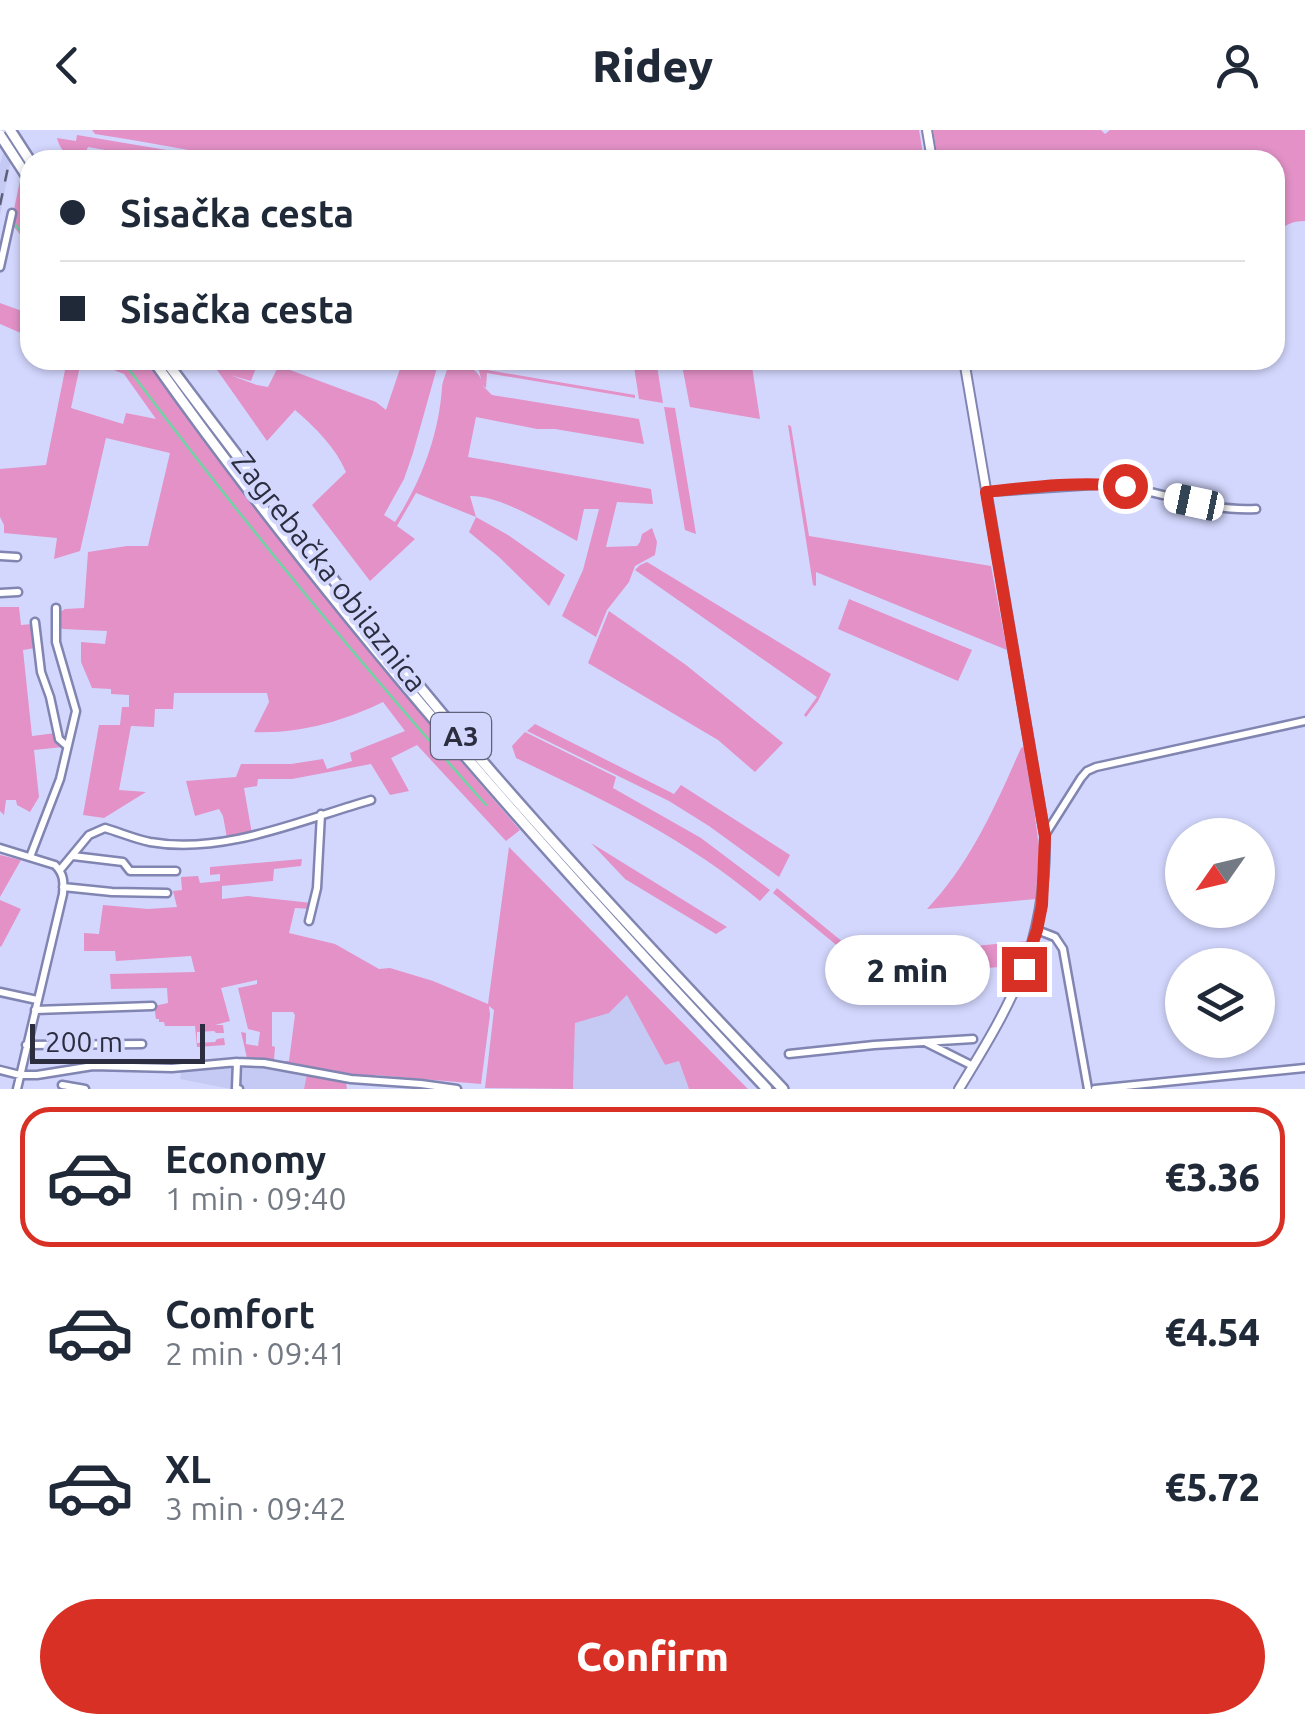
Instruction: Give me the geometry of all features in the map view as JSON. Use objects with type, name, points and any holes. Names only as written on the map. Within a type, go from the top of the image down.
[{"type":"highway","points":[[0,135],[20,166]]},
{"type":"highway","name":"Zagrebačka obilaznica","points":[[160,370],[300,556],[412,695],[567,874],[768,1089]]},
{"type":"highway","name":"Zagrebačka obilaznica","points":[[173,370],[308,550],[432,702],[575,866],[782,1089]]},
{"type":"main road","points":[[958,1089],[1016,989],[1037,930],[1045,836],[966,370]]},
{"type":"street","points":[[0,266],[12,213]]},
{"type":"street","points":[[986,492],[1106,484],[1222,508],[1256,508]]},
{"type":"street","points":[[0,556],[16,557]]},
{"type":"street","points":[[0,592],[18,592]]},
{"type":"street","points":[[30,857],[60,779],[76,711],[56,642],[56,608]]},
{"type":"street","points":[[35,622],[39,663],[59,739],[66,746]]},
{"type":"street","points":[[1045,836],[1080,778],[1096,766],[1305,721]]},
{"type":"street","points":[[60,870],[89,835],[105,828],[148,842],[181,844],[255,835],[371,800]]},
{"type":"street","points":[[310,921],[317,888],[321,814]]},
{"type":"street","points":[[0,848],[49,862],[60,870],[63,887],[18,1089]]},
{"type":"street","points":[[72,856],[123,862],[130,871],[176,872]]},
{"type":"street","points":[[63,887],[166,894]]},
{"type":"street","points":[[1037,930],[1055,936],[1064,949],[1092,1089],[1305,1068]]},
{"type":"street","points":[[0,992],[37,1000]]},
{"type":"street","points":[[35,1010],[152,1006]]},
{"type":"street","points":[[789,1054],[973,1039]]},
{"type":"street","points":[[925,1042],[973,1066]]},
{"type":"street","points":[[26,1045],[142,1044]]},
{"type":"street","points":[[0,1070],[37,1075],[93,1066],[189,1068],[237,1062],[456,1089]]},
{"type":"street","points":[[237,1062],[239,1089]]},
{"type":"street","points":[[62,1070],[62,1087],[85,1089]]},
{"type":"street","points":[[350,1078],[351,1089]]},
{"type":"shaded area","points":[[10,130],[17,130],[0,215],[0,164]]},
{"type":"shaded area","points":[[92,130],[919,130],[922,150],[190,150],[95,134]]},
{"type":"shaded area","points":[[933,130],[1101,130],[1105,134],[1110,130],[1305,130],[1305,221],[1285,226],[1285,150],[936,150]]},
{"type":"shaded area","points":[[77,135],[166,150],[88,147],[63,150],[57,138],[76,141]]},
{"type":"shaded area","points":[[20,181],[20,234],[11,223]]},
{"type":"shaded area","points":[[0,303],[20,310],[20,333],[0,324]]},
{"type":"shaded area","points":[[65,370],[79,370],[71,408],[123,424],[126,413],[156,419],[124,374],[114,370],[154,370],[328,599],[520,830],[506,841],[417,745],[391,758],[409,791],[390,795],[371,764],[292,779],[258,779],[257,786],[244,788],[252,834],[227,838],[219,809],[195,816],[186,781],[236,777],[241,764],[291,764],[323,759],[327,769],[352,761],[350,753],[405,731],[383,702],[321,725],[254,732],[269,702],[267,693],[174,693],[173,709],[155,709],[154,727],[131,726],[119,790],[146,792],[104,818],[83,815],[99,725],[120,725],[122,707],[129,707],[129,695],[92,688],[81,662],[81,642],[105,644],[107,631],[63,629],[58,620],[65,609],[84,608],[88,552],[148,546],[170,453],[106,438],[80,551],[54,559],[57,538],[4,533],[0,517],[0,469],[46,465]]},
{"type":"shaded area","points":[[217,370],[255,370],[251,381],[230,375],[268,387],[276,370],[290,370],[376,402],[386,410],[400,370],[436,370],[404,479],[384,515],[395,522],[427,458],[446,370],[474,370],[481,379],[479,370],[487,370],[635,395],[487,373],[486,388],[482,385],[492,395],[639,419],[644,444],[476,417],[468,457],[651,489],[653,504],[617,502],[606,547],[637,546],[642,534],[652,528],[657,542],[655,555],[635,566],[629,582],[607,610],[596,637],[562,616],[583,570],[599,509],[584,509],[577,541],[496,500],[470,496],[476,517],[416,493],[397,526],[415,539],[370,581],[312,505],[346,472],[331,446],[295,410],[267,441]]},
{"type":"shaded area","points":[[635,370],[658,370],[663,403],[639,399]]},
{"type":"shaded area","points":[[683,370],[753,370],[760,419],[690,407]]},
{"type":"shaded area","points":[[664,407],[675,408],[696,534],[685,530]]},
{"type":"shaded area","points":[[788,425],[809,536],[991,566],[1007,650],[816,572],[816,586],[813,585]]},
{"type":"shaded area","points":[[476,517],[565,575],[549,606],[469,532]]},
{"type":"shaded area","points":[[647,562],[831,674],[806,717],[817,697],[635,570]]},
{"type":"shaded area","points":[[849,599],[972,650],[958,681],[838,629]]},
{"type":"shaded area","points":[[0,607],[19,607],[21,625],[33,624],[35,648],[23,650],[32,736],[56,733],[63,747],[34,750],[39,797],[30,812],[17,805],[16,800],[6,800],[4,815],[0,811]]},
{"type":"shaded area","points":[[609,611],[686,665],[783,743],[755,772],[718,740],[588,663]]},
{"type":"shaded area","points":[[535,724],[674,794],[681,785],[790,855],[779,877],[669,801],[527,731]]},
{"type":"shaded area","points":[[525,732],[616,777],[613,788],[701,838],[770,890],[760,901],[673,839],[516,758],[512,746]]},
{"type":"shaded area","points":[[1026,746],[1039,847],[1036,899],[927,909],[969,853],[1021,748]]},
{"type":"shaded area","points":[[591,843],[727,927],[716,934],[625,879]]},
{"type":"shaded area","points":[[509,847],[748,1089],[689,1089],[679,1061],[665,1065],[627,995],[609,1013],[575,1023],[573,1089],[485,1088],[494,1010],[489,1006],[481,1084],[363,1076],[279,1061],[289,1061],[293,1012],[272,1012],[274,1060],[247,1058],[241,1032],[246,1033],[246,1044],[258,1046],[260,1032],[248,1029],[238,988],[257,984],[257,980],[221,988],[230,1021],[215,1025],[223,1025],[224,1033],[197,1032],[197,1043],[224,1038],[225,1045],[197,1047],[195,1026],[165,1026],[156,1019],[154,1006],[168,1003],[167,988],[111,989],[110,974],[195,972],[191,956],[116,961],[115,951],[84,951],[84,933],[99,934],[103,905],[177,907],[173,891],[182,890],[181,877],[198,876],[200,883],[220,881],[220,874],[210,875],[210,867],[302,859],[301,866],[274,869],[273,881],[222,886],[222,899],[248,896],[312,903],[311,909],[295,908],[289,933],[335,944],[379,969],[390,968],[433,981],[488,1004]]},
{"type":"shaded area","points":[[0,855],[21,860],[0,897]]},
{"type":"shaded area","points":[[777,888],[872,966],[868,971],[773,893]]},
{"type":"shaded area","points":[[0,900],[21,909],[1,947],[0,946]]},
{"type":"shaded area","points":[[1028,941],[1007,987],[1004,985],[1010,966],[864,979],[887,954]]},
{"type":"shaded area","points":[[627,995],[665,1065],[679,1061],[689,1089],[573,1089],[575,1022],[609,1013]]},
{"type":"shaded area","points":[[246,1064],[307,1073],[304,1089],[231,1089],[180,1079],[181,1072]]},
{"type":"shaded area","points":[[307,1074],[346,1082],[347,1089],[304,1089]]},
{"type":"waterway","points":[[14,223],[20,231]]},
{"type":"waterway","points":[[130,370],[299,587],[486,805]]},
{"type":"railway","points":[[0,205],[16,130]]},
{"type":"route","points":[[1024,969],[1042,905],[1045,836],[986,492],[1068,485],[1125,486]]}]
